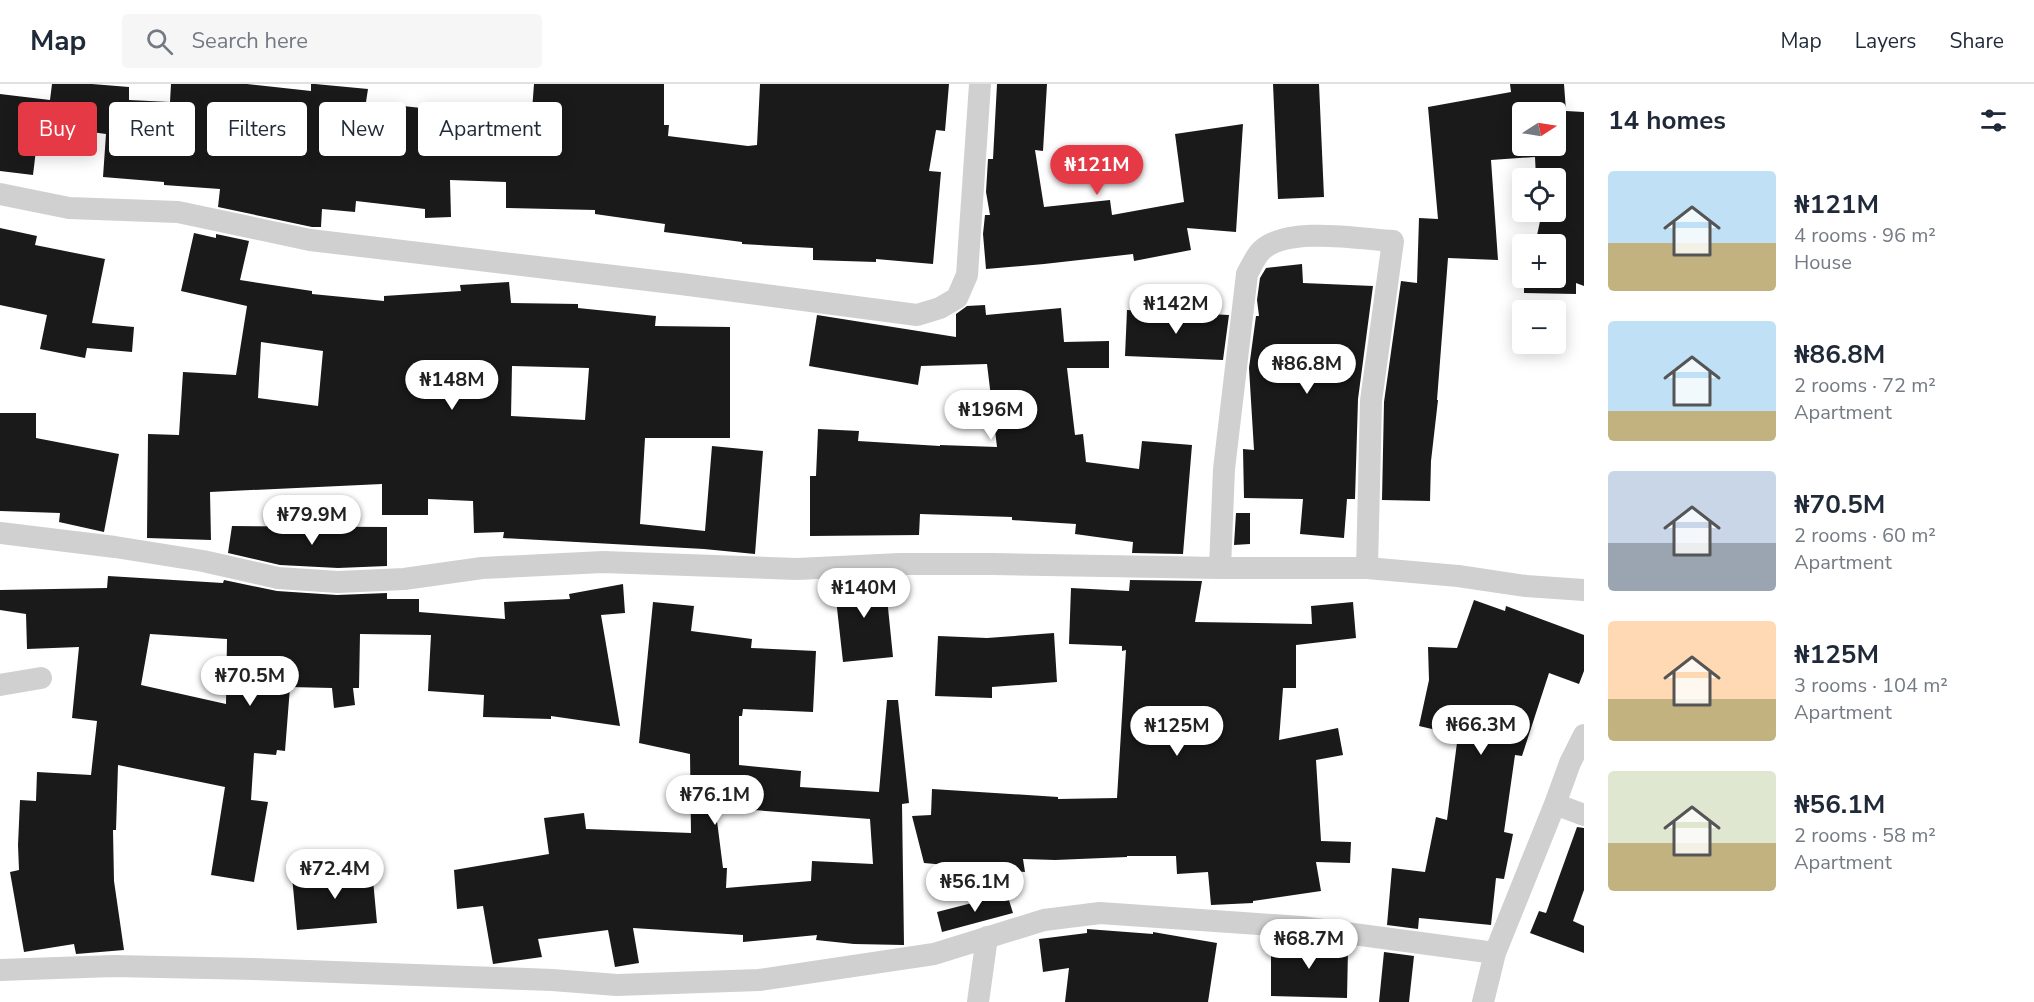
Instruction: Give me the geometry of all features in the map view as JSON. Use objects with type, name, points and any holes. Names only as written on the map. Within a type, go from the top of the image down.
[{"type":"street","points":[[0,194],[69,208],[178,213],[310,240],[918,315],[940,308],[957,298],[967,275],[980,84]]},
{"type":"street","points":[[1220,568],[1224,470],[1247,274],[1262,250],[1286,237],[1313,235],[1393,241],[1371,401],[1367,568]]},
{"type":"street","points":[[0,534],[115,547],[203,561],[278,578],[338,582],[404,579],[482,568],[603,562],[797,569],[900,564],[1367,568],[1458,576],[1526,586],[1584,590]]},
{"type":"street","points":[[0,685],[41,678]]},
{"type":"street","points":[[1483,1002],[1495,953],[1570,763],[1584,735]]},
{"type":"street","points":[[1555,804],[1584,815]]},
{"type":"street","points":[[0,970],[114,966],[243,969],[552,980],[629,985],[759,980],[934,954],[1044,920],[1100,913],[1301,927],[1495,953]]},
{"type":"street","points":[[978,1002],[987,937]]},
{"type":"building","points":[[52,84],[129,87],[129,100],[170,102],[171,84],[247,84],[311,91],[311,84],[315,84],[368,89],[366,102],[319,102],[319,156],[406,156],[406,106],[418,108],[418,156],[562,156],[562,102],[533,102],[534,84],[664,84],[664,125],[669,125],[668,136],[748,146],[757,145],[760,84],[949,84],[945,131],[936,130],[929,171],[941,172],[933,264],[876,259],[876,262],[813,260],[813,248],[742,244],[742,242],[664,232],[665,224],[595,214],[595,210],[506,208],[506,182],[450,180],[451,217],[425,218],[425,209],[356,201],[355,212],[322,209],[321,227],[312,227],[218,207],[220,189],[103,177],[106,134],[97,133],[97,102],[18,102],[18,156],[35,156],[33,175],[0,171],[0,94],[50,100]]},
{"type":"building","points":[[997,84],[1047,84],[1043,151],[1035,150],[1044,207],[1110,200],[1112,215],[1184,202],[1175,134],[1243,124],[1236,232],[1187,228],[1191,250],[1134,261],[1133,254],[986,269],[983,234],[985,215],[990,215],[986,192],[988,159],[993,159]]},
{"type":"building","points":[[1273,84],[1319,84],[1324,197],[1278,199]]},
{"type":"building","points":[[1510,84],[1564,84],[1565,102],[1512,102],[1512,156],[1566,156],[1566,111],[1584,112],[1584,286],[1576,283],[1576,294],[1524,293],[1524,288],[1566,288],[1566,234],[1537,234],[1540,222],[1566,222],[1566,168],[1536,168],[1535,157],[1491,160],[1498,260],[1448,258],[1438,400],[1431,461],[1430,501],[1382,500],[1384,402],[1401,281],[1417,283],[1419,218],[1438,219],[1428,107],[1511,92]]},
{"type":"building","points":[[0,228],[37,236],[35,245],[105,259],[92,323],[134,327],[132,352],[87,348],[85,358],[40,349],[47,315],[0,305]]},
{"type":"building","points":[[194,233],[216,238],[216,234],[249,241],[240,280],[312,291],[312,294],[384,301],[384,296],[461,291],[460,285],[509,282],[511,303],[578,304],[578,308],[656,316],[655,326],[730,327],[730,438],[645,438],[640,524],[705,531],[712,446],[763,451],[755,554],[503,538],[504,532],[474,533],[473,501],[428,499],[428,515],[382,515],[382,484],[210,492],[211,540],[147,538],[148,434],[179,435],[183,372],[236,375],[247,306],[181,291]],"holes":[[[261,342],[323,351],[318,406],[258,398]],[[512,366],[589,368],[585,420],[511,416]]]},
{"type":"building","points":[[1302,264],[1303,283],[1373,286],[1358,399],[1355,499],[1347,499],[1344,538],[1300,534],[1303,499],[1244,498],[1243,449],[1254,450],[1249,368],[1256,316],[1259,316],[1257,300],[1260,278],[1266,268]]},
{"type":"building","points":[[985,305],[986,315],[1061,308],[1064,342],[1109,341],[1109,368],[1067,368],[1075,435],[1083,434],[1086,462],[1139,469],[1142,441],[1192,445],[1183,554],[1132,553],[1133,542],[1075,534],[1076,524],[1012,520],[1012,517],[920,514],[919,535],[810,536],[810,476],[816,476],[818,429],[859,431],[858,441],[997,447],[987,364],[921,366],[918,385],[809,366],[817,315],[956,337],[956,314],[967,306]]},
{"type":"building","points":[[1127,310],[1229,315],[1223,360],[1125,356]]},
{"type":"building","points":[[0,413],[36,413],[36,438],[119,454],[104,532],[59,522],[60,513],[0,511]]},
{"type":"building","points":[[1236,513],[1250,513],[1250,544],[1234,545]]},
{"type":"building","points":[[232,526],[387,527],[387,566],[338,568],[280,565],[228,553]]},
{"type":"building","points":[[108,576],[223,583],[224,580],[277,591],[337,595],[387,593],[387,599],[419,599],[419,612],[505,619],[504,602],[570,599],[569,594],[623,584],[625,613],[601,615],[620,726],[551,716],[551,719],[483,717],[484,695],[428,691],[431,635],[360,634],[359,688],[353,688],[355,705],[334,708],[332,688],[290,687],[285,751],[277,750],[276,755],[254,753],[251,800],[268,802],[254,882],[211,875],[225,787],[118,765],[116,830],[113,830],[114,881],[124,950],[76,954],[74,944],[24,952],[10,872],[19,870],[20,800],[36,801],[37,772],[91,775],[97,721],[72,718],[79,647],[27,649],[26,614],[0,610],[0,590],[107,588]],"holes":[[[150,634],[227,639],[226,704],[141,685]]]},
{"type":"building","points":[[885,578],[893,657],[843,662],[834,581]]},
{"type":"building","points":[[1130,580],[1202,581],[1195,622],[1312,624],[1311,606],[1353,602],[1356,638],[1296,645],[1296,688],[1283,688],[1279,740],[1338,728],[1343,755],[1316,760],[1321,841],[1351,842],[1350,863],[1316,862],[1321,891],[1253,901],[1253,903],[1211,905],[1208,872],[1177,874],[1176,856],[1023,859],[1025,872],[924,863],[912,816],[931,815],[932,789],[1058,797],[1058,799],[1117,798],[1126,650],[1122,651],[1122,646],[1069,644],[1071,588],[1129,591]]},
{"type":"building","points":[[1474,600],[1505,611],[1506,606],[1584,635],[1584,671],[1579,684],[1549,673],[1522,756],[1515,755],[1504,832],[1513,834],[1504,879],[1496,878],[1491,925],[1419,918],[1418,929],[1387,925],[1392,868],[1425,872],[1436,817],[1447,820],[1458,735],[1419,726],[1429,680],[1428,647],[1457,648]]},
{"type":"building","points":[[653,602],[694,606],[691,631],[752,639],[751,648],[816,651],[813,712],[743,709],[742,716],[739,716],[739,765],[801,771],[800,787],[879,792],[887,700],[898,700],[909,803],[902,804],[904,945],[854,944],[816,940],[817,935],[743,942],[743,935],[633,928],[639,963],[615,967],[608,930],[538,939],[542,957],[493,964],[483,906],[457,909],[454,870],[549,854],[544,818],[584,813],[586,829],[691,833],[690,754],[639,743]],"holes":[[[740,809],[870,819],[873,864],[812,861],[811,881],[726,888],[727,868],[723,868],[716,813],[740,813]]]},
{"type":"building","points":[[1054,633],[1057,682],[992,687],[992,698],[935,696],[938,636],[987,638]]},
{"type":"building","points":[[1577,827],[1584,828],[1584,890],[1573,921],[1584,926],[1584,953],[1530,933],[1539,911],[1546,913]]},
{"type":"building","points":[[372,869],[377,923],[297,930],[292,876]]},
{"type":"building","points":[[1007,894],[1013,913],[942,932],[937,912]]},
{"type":"building","points":[[1087,929],[1153,934],[1153,932],[1217,943],[1208,1002],[1065,1002],[1069,968],[1043,972],[1039,939],[1087,933]]},
{"type":"building","points":[[1271,943],[1321,943],[1348,949],[1347,998],[1271,996]]},
{"type":"building","points":[[1384,952],[1414,956],[1409,1002],[1379,1002]]}]
